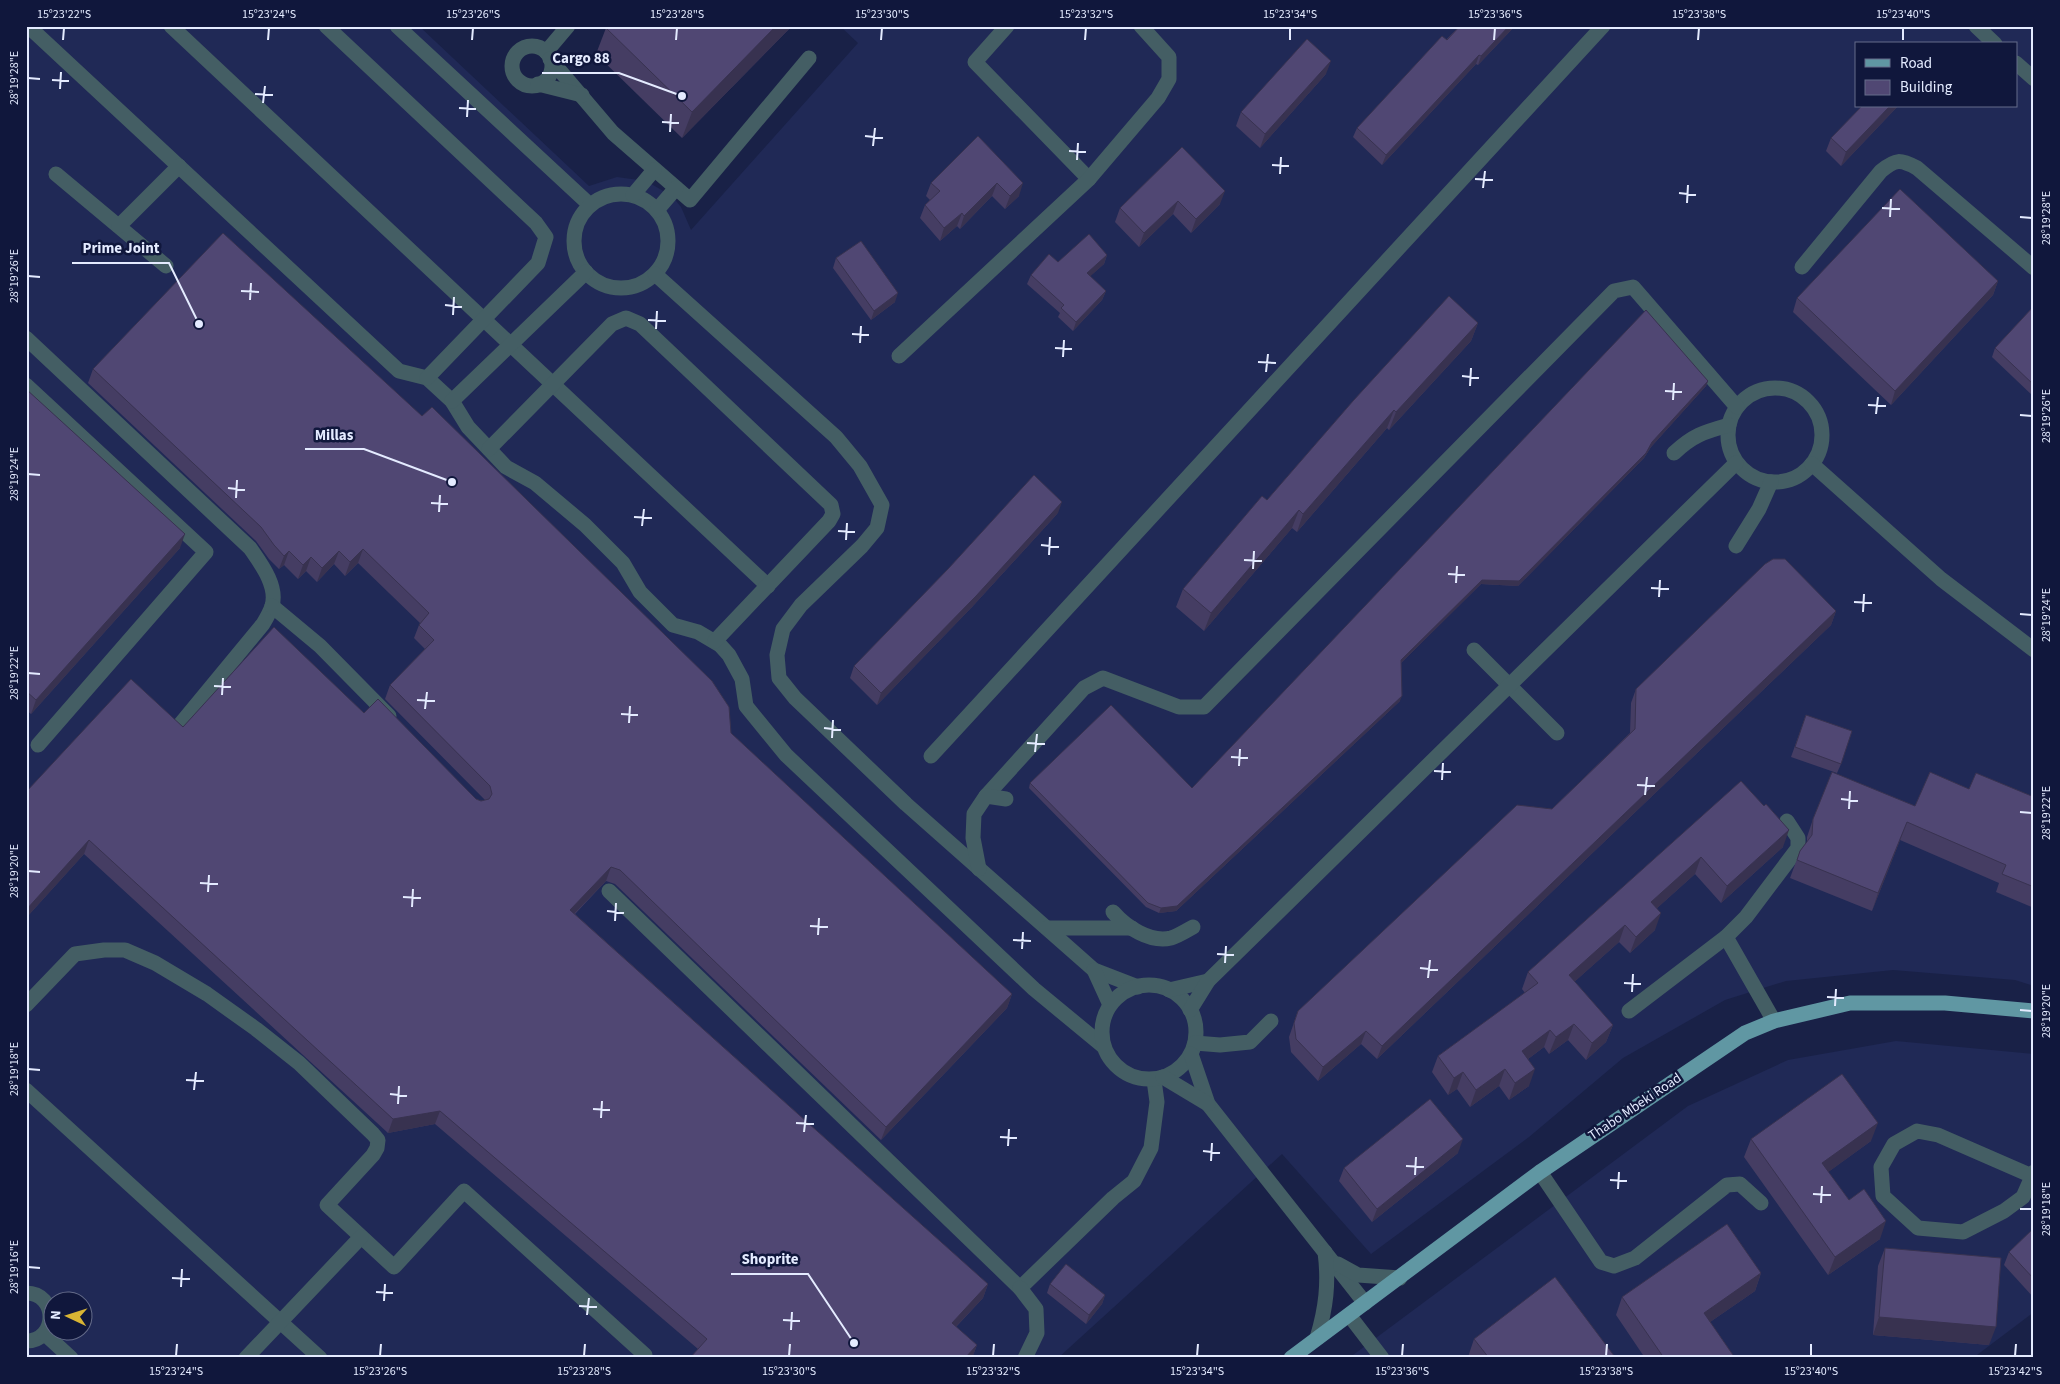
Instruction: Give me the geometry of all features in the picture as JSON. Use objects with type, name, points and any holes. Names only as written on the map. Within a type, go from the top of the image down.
[{"type":"main road","name":"Thabo Mbeki Road","points":[[1291,1358],[1540,1172],[1745,1033],[1774,1021],[1850,1003],[1945,1003],[2034,1012]]},
{"type":"lane","points":[[28,26],[399,371],[427,378],[452,401],[468,426],[506,467],[535,483],[586,525],[623,563],[640,592],[673,625],[698,632],[715,641],[729,655],[737,667],[742,679],[746,706],[786,755],[1034,989],[1103,1046],[1111,1060],[1122,1071],[1141,1080],[1158,1078],[1182,1066],[1193,1048]]},
{"type":"lane","points":[[171,26],[768,586]]},
{"type":"lane","points":[[326,26],[536,223],[546,237],[538,263],[427,378]]},
{"type":"lane","points":[[397,26],[590,205]]},
{"type":"lane","points":[[538,84],[544,81],[549,74],[551,66],[548,55],[568,26]]},
{"type":"lane","points":[[1007,26],[975,62],[1089,179]]},
{"type":"lane","points":[[899,356],[1089,179],[1158,98],[1169,79],[1169,57],[1141,26]]},
{"type":"lane","points":[[930,756],[1603,26]]},
{"type":"lane","points":[[1976,26],[1993,42]]},
{"type":"lane","points":[[582,95],[538,84],[523,83],[517,79],[513,72],[512,64],[514,57],[518,51],[532,46],[540,48],[548,55],[582,95],[613,133],[690,200],[809,58]]},
{"type":"lane","points":[[2018,65],[2034,79]]},
{"type":"lane","points":[[1802,268],[1882,171],[1892,162],[1903,161],[1917,168],[2034,268]]},
{"type":"lane","points":[[119,226],[179,166]]},
{"type":"lane","points":[[632,195],[654,170]]},
{"type":"lane","points":[[56,174],[166,266]]},
{"type":"lane","points":[[657,210],[676,188]]},
{"type":"lane","points":[[610,194],[632,195],[642,198],[657,210],[667,227],[666,257],[655,274],[647,281],[626,288],[604,285],[586,272],[580,263],[574,243],[578,222],[590,205],[610,194]]},
{"type":"lane","points":[[452,401],[586,272]]},
{"type":"lane","points":[[655,274],[836,437],[860,466],[882,505],[877,528],[862,546],[801,605],[783,629],[777,655],[779,678],[795,698],[906,804],[1094,970],[1138,987]]},
{"type":"lane","points":[[979,869],[973,838],[974,814],[986,796],[1084,688],[1103,678],[1179,707],[1204,707],[1614,291],[1633,287],[1737,407]]},
{"type":"lane","points":[[489,449],[612,324],[626,318],[640,324],[832,505],[833,514],[829,521],[715,641]]},
{"type":"lane","points":[[26,338],[250,548],[265,570],[272,589],[272,606],[263,624],[178,727]]},
{"type":"lane","points":[[26,385],[206,552],[38,745]]},
{"type":"lane","points":[[1765,389],[1788,389],[1800,394],[1808,401],[1820,421],[1822,443],[1812,464],[1803,473],[1793,479],[1771,482],[1752,476],[1736,463],[1730,451],[1729,425],[1731,416],[1744,399],[1765,389]]},
{"type":"lane","points":[[1674,453],[1688,440],[1705,432],[1729,425]]},
{"type":"lane","points":[[1190,1010],[1208,981],[1736,463]]},
{"type":"lane","points":[[1812,464],[1941,579],[2034,650]]},
{"type":"lane","points":[[1736,546],[1759,509],[1771,482]]},
{"type":"lane","points":[[272,606],[320,646],[399,726]]},
{"type":"lane","points":[[1474,650],[1558,733]]},
{"type":"lane","points":[[986,796],[1006,799]]},
{"type":"lane","points":[[1629,1011],[1726,937],[1746,917],[1798,848],[1798,838],[1788,821]]},
{"type":"lane","points":[[609,891],[1020,1288],[1036,1309],[1037,1333],[1025,1358]]},
{"type":"lane","points":[[1113,912],[1122,923],[1148,937],[1171,938],[1193,928]]},
{"type":"lane","points":[[1046,928],[1132,928]]},
{"type":"lane","points":[[1726,937],[1774,1021]]},
{"type":"lane","points":[[26,1005],[76,954],[104,950],[125,950],[156,963],[207,994],[299,1063],[378,1140],[377,1148],[373,1155],[327,1205],[394,1267],[464,1190],[645,1355],[642,1358]]},
{"type":"lane","points":[[1094,970],[1110,1004]]},
{"type":"lane","points":[[1169,990],[1208,981]]},
{"type":"lane","points":[[1103,1046],[1101,1027],[1105,1012],[1110,1004],[1122,993],[1148,985],[1169,990],[1178,996],[1190,1010],[1196,1022],[1193,1048],[1208,1104],[1365,1303]]},
{"type":"lane","points":[[1193,1048],[1250,1042],[1271,1021]]},
{"type":"lane","points":[[1020,1288],[1113,1198],[1134,1181],[1151,1148],[1158,1078]]},
{"type":"lane","points":[[1158,1078],[1208,1104]]},
{"type":"lane","points":[[26,1090],[320,1358]]},
{"type":"lane","points":[[1917,1131],[1938,1135],[2033,1174],[2023,1197],[2004,1211],[1963,1232],[1918,1228],[1883,1196],[1881,1167],[1894,1144],[1917,1131]]},
{"type":"lane","points":[[1540,1172],[1601,1262],[1614,1266],[1635,1258],[1727,1185],[1740,1184],[1761,1204]]},
{"type":"lane","points":[[246,1358],[361,1237]]},
{"type":"lane","points":[[1324,1251],[1339,1265],[1358,1275],[1400,1278]]},
{"type":"lane","points":[[1317,1338],[1324,1317],[1328,1295],[1328,1273],[1324,1251]]},
{"type":"lane","points":[[26,1293],[40,1296],[42,1299]]},
{"type":"lane","points":[[1350,1315],[1382,1358]]},
{"type":"lane","points":[[26,1341],[42,1335]]},
{"type":"lane","points":[[53,1342],[71,1358]]},
{"type":"shaded area","points":[[26,26],[419,26],[589,186],[617,177],[646,181],[672,196],[681,207],[691,230],[858,43],[840,26],[2034,26],[2034,986],[2015,980],[1893,970],[1786,981],[1725,1000],[1623,1058],[1529,1137],[1371,1254],[1282,1154],[1058,1358],[26,1358]]},
{"type":"shaded area","points":[[1896,1041],[2034,1054],[2034,1312],[1973,1358],[1349,1358],[1688,1106],[1788,1060]]},
{"type":"building","points":[[607,26],[776,26],[692,112],[606,28]]},
{"type":"building","points":[[1460,26],[1509,26],[1481,56],[1479,55],[1386,155],[1357,128],[1442,36],[1447,40]]},
{"type":"building","points":[[1307,39],[1331,61],[1265,134],[1241,112]]},
{"type":"building","points":[[1860,108],[1888,108],[1846,152],[1831,138]]},
{"type":"building","points":[[978,136],[1023,183],[1010,196],[997,183],[964,216],[962,213],[944,228],[925,205],[940,191],[931,183]]},
{"type":"building","points":[[1182,147],[1225,191],[1196,219],[1178,201],[1144,233],[1120,208]]},
{"type":"building","points":[[1900,189],[1998,281],[1895,391],[1797,298]]},
{"type":"building","points":[[223,233],[422,416],[432,407],[712,681],[729,707],[731,733],[1012,994],[886,1127],[620,870],[611,867],[570,910],[988,1284],[952,1323],[977,1345],[965,1358],[690,1358],[707,1339],[440,1111],[393,1119],[89,840],[26,910],[26,792],[131,679],[183,727],[274,627],[364,713],[378,699],[476,799],[481,801],[489,799],[492,794],[490,786],[390,685],[434,640],[419,625],[429,613],[363,549],[350,562],[339,551],[322,568],[311,557],[303,565],[289,551],[284,556],[261,527],[93,369]]},
{"type":"building","points":[[1089,234],[1107,255],[1087,273],[1106,291],[1076,322],[1061,308],[1064,305],[1031,275],[1049,254],[1058,262]]},
{"type":"building","points":[[861,241],[898,293],[874,311],[836,258]]},
{"type":"building","points":[[1449,296],[1478,323],[1396,412],[1394,410],[1303,514],[1299,510],[1211,613],[1183,589],[1262,496],[1267,500],[1353,401]]},
{"type":"building","points":[[2034,306],[2034,385],[1995,348]]},
{"type":"building","points":[[1646,310],[1708,381],[1652,442],[1646,453],[1519,581],[1482,580],[1401,660],[1402,696],[1177,906],[1161,908],[1148,903],[1030,783],[1111,705],[1192,788]]},
{"type":"building","points":[[26,389],[185,534],[36,700],[26,691]]},
{"type":"building","points":[[1034,475],[1062,502],[976,596],[881,693],[854,666],[948,569]]},
{"type":"building","points":[[1773,559],[1785,559],[1836,611],[1382,1046],[1366,1031],[1323,1067],[1296,1039],[1294,1023],[1298,1011],[1517,805],[1552,809],[1635,729],[1636,689],[1765,564]]},
{"type":"building","points":[[1806,715],[1852,731],[1841,764],[1795,747]]},
{"type":"building","points":[[1832,772],[1915,806],[1930,772],[1969,789],[1976,773],[2034,797],[2034,887],[2002,874],[2006,865],[1907,822],[1878,893],[1797,860],[1800,851],[1812,835],[1813,819]]},
{"type":"building","points":[[1741,781],[1764,806],[1766,804],[1789,830],[1727,886],[1701,857],[1651,902],[1661,913],[1636,937],[1625,925],[1569,975],[1613,1025],[1592,1043],[1574,1024],[1556,1037],[1550,1030],[1522,1051],[1535,1069],[1515,1083],[1505,1069],[1476,1090],[1463,1072],[1454,1078],[1438,1056],[1538,983],[1528,972]]},
{"type":"building","points":[[1842,1074],[1878,1123],[1822,1163],[1849,1200],[1864,1189],[1886,1221],[1835,1257],[1751,1139]]},
{"type":"building","points":[[1430,1099],[1463,1139],[1377,1209],[1344,1168]]},
{"type":"building","points":[[1727,1224],[1761,1273],[1704,1313],[1735,1358],[1664,1358],[1622,1297]]},
{"type":"building","points":[[2034,1228],[2034,1279],[2009,1252]]},
{"type":"building","points":[[1885,1248],[2001,1258],[1996,1327],[1879,1317]]},
{"type":"building","points":[[1066,1264],[1105,1295],[1089,1315],[1050,1284]]},
{"type":"building","points":[[1555,1277],[1615,1357],[1489,1358],[1474,1339]]},
{"type":"place","name":"Cargo 88","points":[[682,96]]},
{"type":"place","name":"Prime Joint","points":[[199,324]]},
{"type":"place","name":"Millas","points":[[452,482]]},
{"type":"place","name":"Shoprite","points":[[854,1343]]}]
